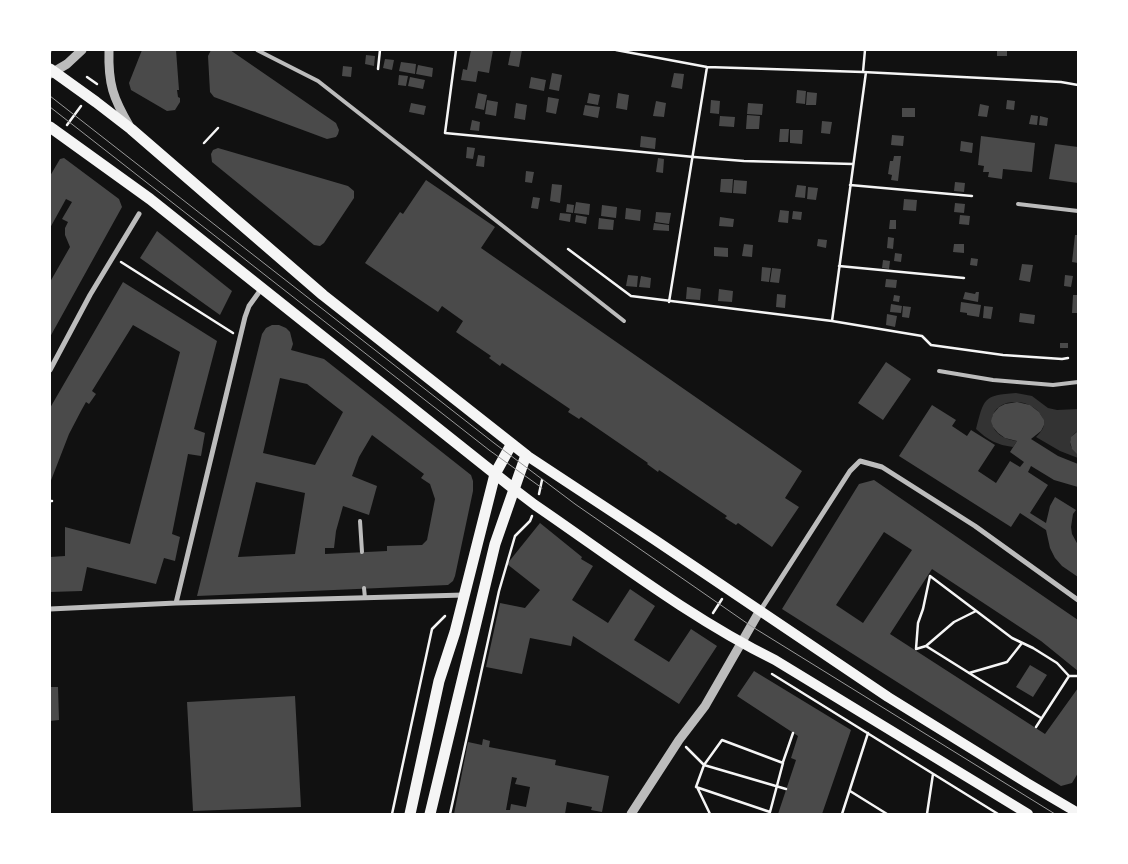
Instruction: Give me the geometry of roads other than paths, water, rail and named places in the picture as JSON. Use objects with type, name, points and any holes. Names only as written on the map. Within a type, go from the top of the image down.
[{"type":"main road","points":[[51,72],[96,102],[131,129],[323,295],[526,456],[655,540],[759,612],[888,697],[1027,784],[1077,812]]},
{"type":"main road","points":[[50,127],[63,130],[535,506],[664,595],[741,644],[775,660],[1028,814]]},
{"type":"main road","points":[[410,814],[439,681],[456,632],[495,474],[511,444]]},
{"type":"main road","points":[[430,814],[495,544],[526,456]]},
{"type":"street","points":[[51,72],[68,64],[82,50]]},
{"type":"street","points":[[109,50],[112,88],[118,106],[131,129]]},
{"type":"street","points":[[50,370],[90,296],[139,214]]},
{"type":"street","points":[[176,604],[245,317],[249,306],[262,288]]},
{"type":"street","points":[[631,814],[679,740],[705,706],[759,612],[850,471],[860,461],[882,467],[967,521],[1078,600]]},
{"type":"street","points":[[50,610],[465,595]]},
{"type":"lane","points":[[257,50],[318,81],[624,321]]},
{"type":"lane","points":[[1018,204],[1078,211]]},
{"type":"lane","points":[[939,371],[993,380],[1053,385],[1078,382]]},
{"type":"lane","points":[[360,521],[362,552]]},
{"type":"lane","points":[[364,588],[365,598]]},
{"type":"lane","points":[[465,595],[482,600]]},
{"type":"tram line","points":[[50,96],[494,443],[575,504],[751,626],[1055,814]]},
{"type":"tram line","points":[[50,107],[489,450],[542,488]]}]
